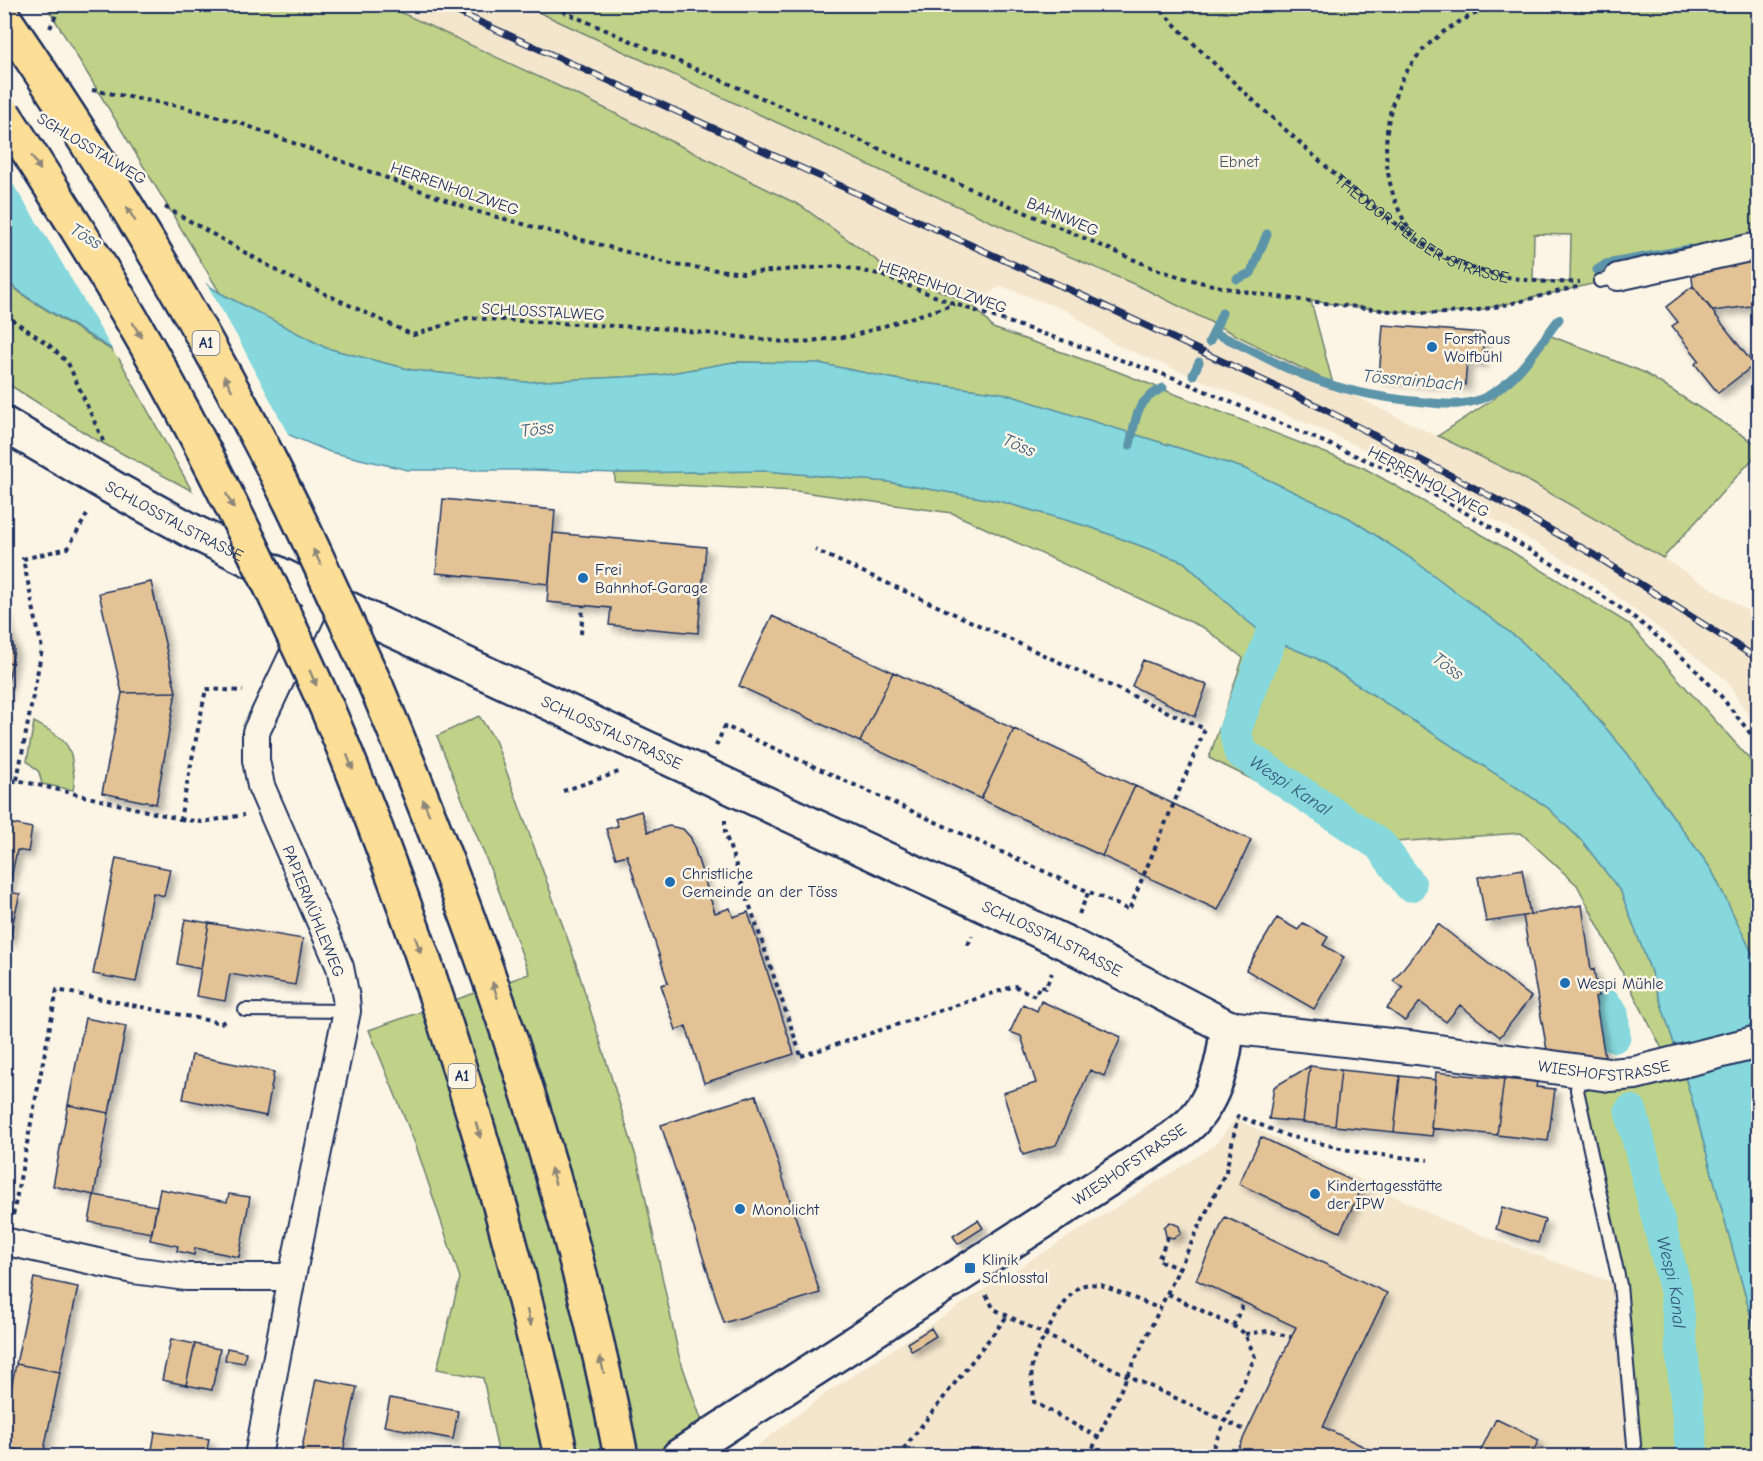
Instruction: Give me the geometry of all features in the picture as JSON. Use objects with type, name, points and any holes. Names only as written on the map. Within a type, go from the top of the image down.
[{"type":"highway","name":"A1","points":[[4,18],[126,205],[212,352],[291,504],[376,686],[462,900],[519,1063],[568,1228],[621,1456]]},
{"type":"highway","name":"A1","points":[[4,114],[80,233],[165,378],[243,528],[327,708],[380,838],[463,1080],[513,1254],[561,1456]]},
{"type":"main road","name":"SCHLOSSTALSTRASSE","points":[[4,424],[192,531],[371,620],[1066,943],[1227,1027]]},
{"type":"main road","name":"WIESHOFSTRASSE","points":[[679,1456],[1174,1137],[1193,1122],[1207,1100],[1225,1053],[1227,1027]]},
{"type":"street","points":[[1609,279],[1758,246]]},
{"type":"street","name":"PAPIERMÜHLEWEG","points":[[258,1456],[347,1011],[339,967],[261,786],[256,751],[256,732],[321,595]]},
{"type":"street","name":"WIESHOFSTRASSE","points":[[1227,1027],[1417,1048],[1610,1075],[1635,1073],[1758,1042]]},
{"type":"street","points":[[8,1242],[133,1270],[186,1277],[292,1277]]},
{"type":"lane","points":[[245,1010],[347,1011]]},
{"type":"lane","points":[[1579,1072],[1577,1090],[1620,1285],[1635,1456]]},
{"type":"path","name":"BAHNWEG","points":[[546,4],[1153,268],[1205,285],[1311,301],[1428,314],[1475,311],[1609,279]]},
{"type":"path","name":"THEODOR-FELBER-STRASSE","points":[[1155,4],[1204,55],[1358,196],[1446,258],[1509,277],[1561,282],[1609,279]]},
{"type":"path","points":[[1415,238],[1397,206],[1388,174],[1387,128],[1394,99],[1409,67],[1434,39],[1448,28],[1496,4]]},
{"type":"path","name":"HERRENHOLZWEG","points":[[90,89],[183,107],[240,123],[475,211],[675,265],[743,273],[838,266],[878,274],[955,304],[1177,379],[1394,472],[1579,580],[1635,618],[1688,662],[1720,695],[1758,743]]},
{"type":"path","name":"SCHLOSSTALWEG","points":[[159,203],[283,274],[413,335],[466,318],[670,330],[794,343],[852,336],[955,304]]},
{"type":"path","points":[[4,314],[49,345],[68,363],[108,452]]},
{"type":"path","points":[[17,780],[42,649],[23,559],[68,548],[91,508]]},
{"type":"path","points":[[714,750],[725,726],[1129,910],[1205,729],[815,549]]},
{"type":"path","points":[[581,634],[583,606]]},
{"type":"path","points":[[180,819],[206,689],[273,692]]},
{"type":"path","points":[[563,791],[628,770]]},
{"type":"path","points":[[4,786],[17,780],[180,819],[202,822],[272,810]]},
{"type":"path","points":[[729,786],[724,833],[802,1058],[1015,986],[1035,996],[1040,985],[1045,988],[1054,967]]},
{"type":"path","points":[[1078,918],[1089,891]]},
{"type":"path","points":[[8,1242],[57,990],[221,1023],[245,1010]]},
{"type":"path","points":[[1099,1456],[1090,1455],[1226,1171],[1238,1116],[1288,1136],[1362,1153],[1428,1160]]},
{"type":"path","points":[[1168,1237],[1158,1260],[1180,1269]]},
{"type":"path","points":[[1100,1438],[1034,1402],[1032,1365],[1046,1335],[1072,1292],[1080,1286],[1101,1285],[1161,1310]]},
{"type":"path","points":[[983,1290],[994,1309],[1128,1376],[1246,1431]]},
{"type":"path","points":[[1168,1294],[1245,1334],[1255,1358],[1209,1456]]},
{"type":"path","points":[[1233,1326],[1244,1302]]},
{"type":"path","points":[[898,1456],[1008,1315]]},
{"type":"path","points":[[1245,1334],[1268,1331],[1291,1337]]},
{"type":"shaded area","points":[[385,5],[523,5],[1022,236],[1143,288],[1387,412],[1518,475],[1609,525],[1758,617],[1758,731],[1726,680],[1584,571],[1410,471],[1325,431],[1116,345],[1067,311],[1001,286],[972,304],[890,270],[801,206],[586,99]]},
{"type":"shaded area","points":[[1238,1116],[1240,1121],[1454,1225],[1620,1285],[1635,1456],[744,1456],[829,1391],[983,1290],[1214,1146]]},
{"type":"green space","points":[[46,5],[385,5],[586,99],[801,206],[890,270],[972,304],[993,328],[1116,371],[1364,468],[1509,550],[1629,624],[1747,756],[1758,773],[1758,965],[1711,869],[1627,753],[1579,697],[1521,641],[1412,559],[1349,518],[1243,468],[1002,393],[900,380],[818,363],[734,362],[660,375],[525,382],[412,370],[326,348],[220,293]]},
{"type":"green space","name":"Ebnet","points":[[523,5],[1758,5],[1758,246],[1475,311],[1413,312],[1311,301],[1333,384],[1143,288],[1022,236]],"holes":[[[1534,234],[1571,235],[1570,282],[1533,280]]]},
{"type":"green space","points":[[4,280],[27,298],[116,353],[192,491],[93,438],[5,382]]},
{"type":"green space","points":[[1546,334],[1643,372],[1758,445],[1758,453],[1663,558],[1518,475],[1438,436],[1495,398]]},
{"type":"green space","points":[[766,471],[888,482],[999,501],[1090,527],[1184,562],[1240,615],[1270,639],[1316,658],[1547,807],[1583,842],[1621,892],[1650,969],[1691,1096],[1758,1342],[1758,1456],[1635,1456],[1620,1285],[1579,1072],[1670,1064],[1577,885],[1521,833],[1381,843],[1209,758],[1243,658],[1204,628],[952,513],[796,491],[615,482],[615,473]]},
{"type":"green space","points":[[479,716],[495,740],[571,948],[638,1163],[679,1356],[714,1456],[499,1456],[483,1378],[437,1369],[460,1278],[416,1146],[369,1030],[529,974],[499,891],[437,736]]},
{"type":"green space","points":[[34,722],[59,737],[68,747],[74,776],[73,790],[42,784],[39,772],[27,761]]},
{"type":"water","name":"Töss","points":[[4,151],[220,293],[326,348],[412,370],[525,382],[660,375],[734,362],[818,363],[900,380],[1002,393],[1243,468],[1349,518],[1412,559],[1521,641],[1579,697],[1627,753],[1711,869],[1758,965],[1758,1342],[1691,1096],[1650,969],[1621,892],[1583,842],[1547,807],[1316,658],[1270,639],[1240,615],[1184,562],[1090,527],[999,501],[888,482],[766,471],[615,473],[533,470],[408,470],[330,452],[170,385],[27,297],[5,279]]},
{"type":"pier","points":[[4,148],[203,278],[238,338],[290,438],[168,388],[116,356],[52,246],[4,170]]},
{"type":"building","points":[[1758,258],[1758,305],[1713,311],[1693,286],[1691,269]]},
{"type":"building","points":[[1693,286],[1754,365],[1718,393],[1695,364],[1699,360],[1672,326],[1678,322],[1666,307]]},
{"type":"building","name":"Forsthaus Wolfbühl","points":[[1383,325],[1484,333],[1482,362],[1467,361],[1465,385],[1379,378]]},
{"type":"building","points":[[443,499],[555,510],[549,584],[436,573]]},
{"type":"building","points":[[553,533],[706,547],[698,633],[609,625],[611,608],[547,602]]},
{"type":"building","points":[[151,582],[176,692],[122,693],[99,593]]},
{"type":"building","points":[[4,609],[14,649],[12,663],[4,661]]},
{"type":"building","points":[[772,616],[893,672],[860,742],[739,686]]},
{"type":"building","points":[[1143,660],[1207,685],[1195,717],[1132,686]]},
{"type":"building","points":[[4,661],[12,663],[4,699]]},
{"type":"building","points":[[893,672],[1014,729],[981,799],[860,742]]},
{"type":"building","points":[[176,692],[156,804],[102,793],[122,693]]},
{"type":"building","points":[[1014,729],[1135,786],[1102,856],[981,799]]},
{"type":"building","points":[[1135,786],[1251,840],[1218,910],[1102,856]]},
{"type":"building","points":[[641,811],[648,832],[669,826],[683,829],[691,838],[715,913],[730,908],[733,917],[748,912],[794,1054],[704,1083],[686,1026],[676,1030],[661,985],[668,983],[627,855],[616,858],[606,829],[618,826],[615,819]]},
{"type":"building","points":[[4,822],[32,828],[28,852],[17,850],[8,892],[20,894],[14,918],[4,916]]},
{"type":"building","points":[[116,858],[170,869],[164,896],[153,893],[136,982],[93,974]]},
{"type":"building","points":[[1522,869],[1530,915],[1486,922],[1478,877]]},
{"type":"building","name":"Wespi Mühle","points":[[1582,905],[1591,970],[1594,969],[1598,996],[1595,997],[1605,1058],[1547,1050],[1523,916]]},
{"type":"building","points":[[4,916],[14,918],[10,939],[4,938]]},
{"type":"building","points":[[1277,918],[1298,930],[1303,923],[1328,937],[1323,945],[1344,957],[1314,1009],[1246,970]]},
{"type":"building","points":[[185,919],[209,923],[201,969],[177,964]]},
{"type":"building","points":[[209,923],[303,939],[295,985],[230,974],[225,1001],[196,996]]},
{"type":"building","points":[[1438,924],[1531,997],[1500,1037],[1460,1005],[1446,1022],[1420,1002],[1405,1021],[1387,1008],[1403,988],[1393,981]]},
{"type":"building","points":[[1041,1001],[1121,1037],[1104,1076],[1090,1070],[1056,1145],[1023,1155],[1003,1093],[1036,1083],[1021,1036],[1010,1032],[1023,1004],[1037,1011]]},
{"type":"building","points":[[85,1018],[126,1026],[109,1113],[68,1105]]},
{"type":"building","points":[[192,1055],[274,1072],[266,1116],[183,1099]]},
{"type":"building","points":[[1310,1066],[1341,1070],[1335,1126],[1303,1122]]},
{"type":"building","points":[[1310,1066],[1303,1122],[1269,1119],[1274,1087]]},
{"type":"building","points":[[1341,1070],[1400,1076],[1394,1132],[1335,1126]]},
{"type":"building","points":[[1436,1072],[1504,1079],[1497,1135],[1431,1128]]},
{"type":"building","points":[[1400,1076],[1436,1080],[1432,1136],[1394,1132]]},
{"type":"building","points":[[1504,1079],[1537,1082],[1536,1087],[1555,1089],[1548,1141],[1497,1135]]},
{"type":"building","name":"Monolicht","points":[[756,1095],[820,1293],[724,1323],[661,1125]]},
{"type":"building","points":[[68,1105],[109,1113],[94,1195],[53,1186]]},
{"type":"building","points":[[1261,1137],[1363,1186],[1340,1232],[1239,1184]]},
{"type":"building","points":[[160,1189],[227,1202],[229,1194],[250,1197],[239,1257],[195,1248],[194,1255],[177,1251],[178,1246],[150,1240]]},
{"type":"building","points":[[94,1195],[157,1206],[152,1233],[89,1222]]},
{"type":"building","points":[[1502,1207],[1545,1220],[1538,1243],[1496,1229]]},
{"type":"building","points":[[1225,1217],[1387,1293],[1323,1427],[1383,1456],[1235,1456],[1296,1327],[1196,1280]]},
{"type":"building","points":[[978,1220],[983,1228],[958,1244],[953,1236]]},
{"type":"building","points":[[1170,1222],[1179,1226],[1181,1233],[1173,1238],[1166,1236],[1164,1227]]},
{"type":"building","points":[[34,1278],[78,1287],[60,1372],[16,1364]]},
{"type":"building","points":[[931,1328],[936,1336],[912,1351],[907,1343]]},
{"type":"building","points":[[171,1339],[195,1344],[186,1385],[162,1380]]},
{"type":"building","points":[[195,1344],[220,1349],[212,1390],[186,1385]]},
{"type":"building","points":[[227,1348],[246,1352],[244,1363],[225,1360]]},
{"type":"building","points":[[16,1364],[60,1372],[43,1455],[4,1447],[4,1422]]},
{"type":"building","points":[[316,1379],[357,1387],[342,1456],[301,1453]]},
{"type":"building","points":[[390,1398],[458,1411],[453,1439],[384,1426]]},
{"type":"building","points":[[1496,1419],[1539,1440],[1532,1453],[1540,1456],[1478,1456]]},
{"type":"building","points":[[155,1432],[209,1439],[206,1456],[151,1456]]},
{"type":"waterway","points":[[1237,279],[1251,273],[1267,234]]},
{"type":"waterway","name":"Tössrainbach","points":[[1597,270],[1606,264],[1689,249]]},
{"type":"waterway","points":[[1213,334],[1222,313]]},
{"type":"waterway","name":"Tössrainbach","points":[[1209,342],[1213,334],[1216,334],[1307,377],[1356,392],[1407,400],[1458,404],[1483,398],[1511,379],[1559,319]]},
{"type":"waterway","name":"Tössrainbach","points":[[1193,375],[1199,362]]},
{"type":"waterway","name":"Tössrainbach","points":[[1130,445],[1138,411],[1147,399],[1163,388]]},
{"type":"waterway","name":"Wespi Kanal","points":[[1290,598],[1270,639],[1235,730],[1240,752],[1380,845],[1410,885]]},
{"type":"waterway","name":"Wespi Kanal","points":[[1598,997],[1612,1013],[1614,1036]]},
{"type":"waterway","name":"Wespi Kanal","points":[[1631,1111],[1676,1291],[1692,1456]]},
{"type":"railway","points":[[440,4],[1081,295],[1322,408],[1509,506],[1596,556],[1758,659]]},
{"type":"place","name":"Forsthaus Wolfbühl","points":[[1432,347]]},
{"type":"place","name":"Frei Bahnhof-Garage","points":[[583,578]]},
{"type":"place","name":"Christliche Gemeinde an der Töss","points":[[670,882]]},
{"type":"place","name":"Wespi Mühle","points":[[1565,983]]},
{"type":"place","name":"Kindertagesstätte der IPW","points":[[1315,1194]]},
{"type":"place","name":"Monolicht","points":[[740,1209]]},
{"type":"place","name":"Klinik Schlosstal","points":[[970,1268]]}]
